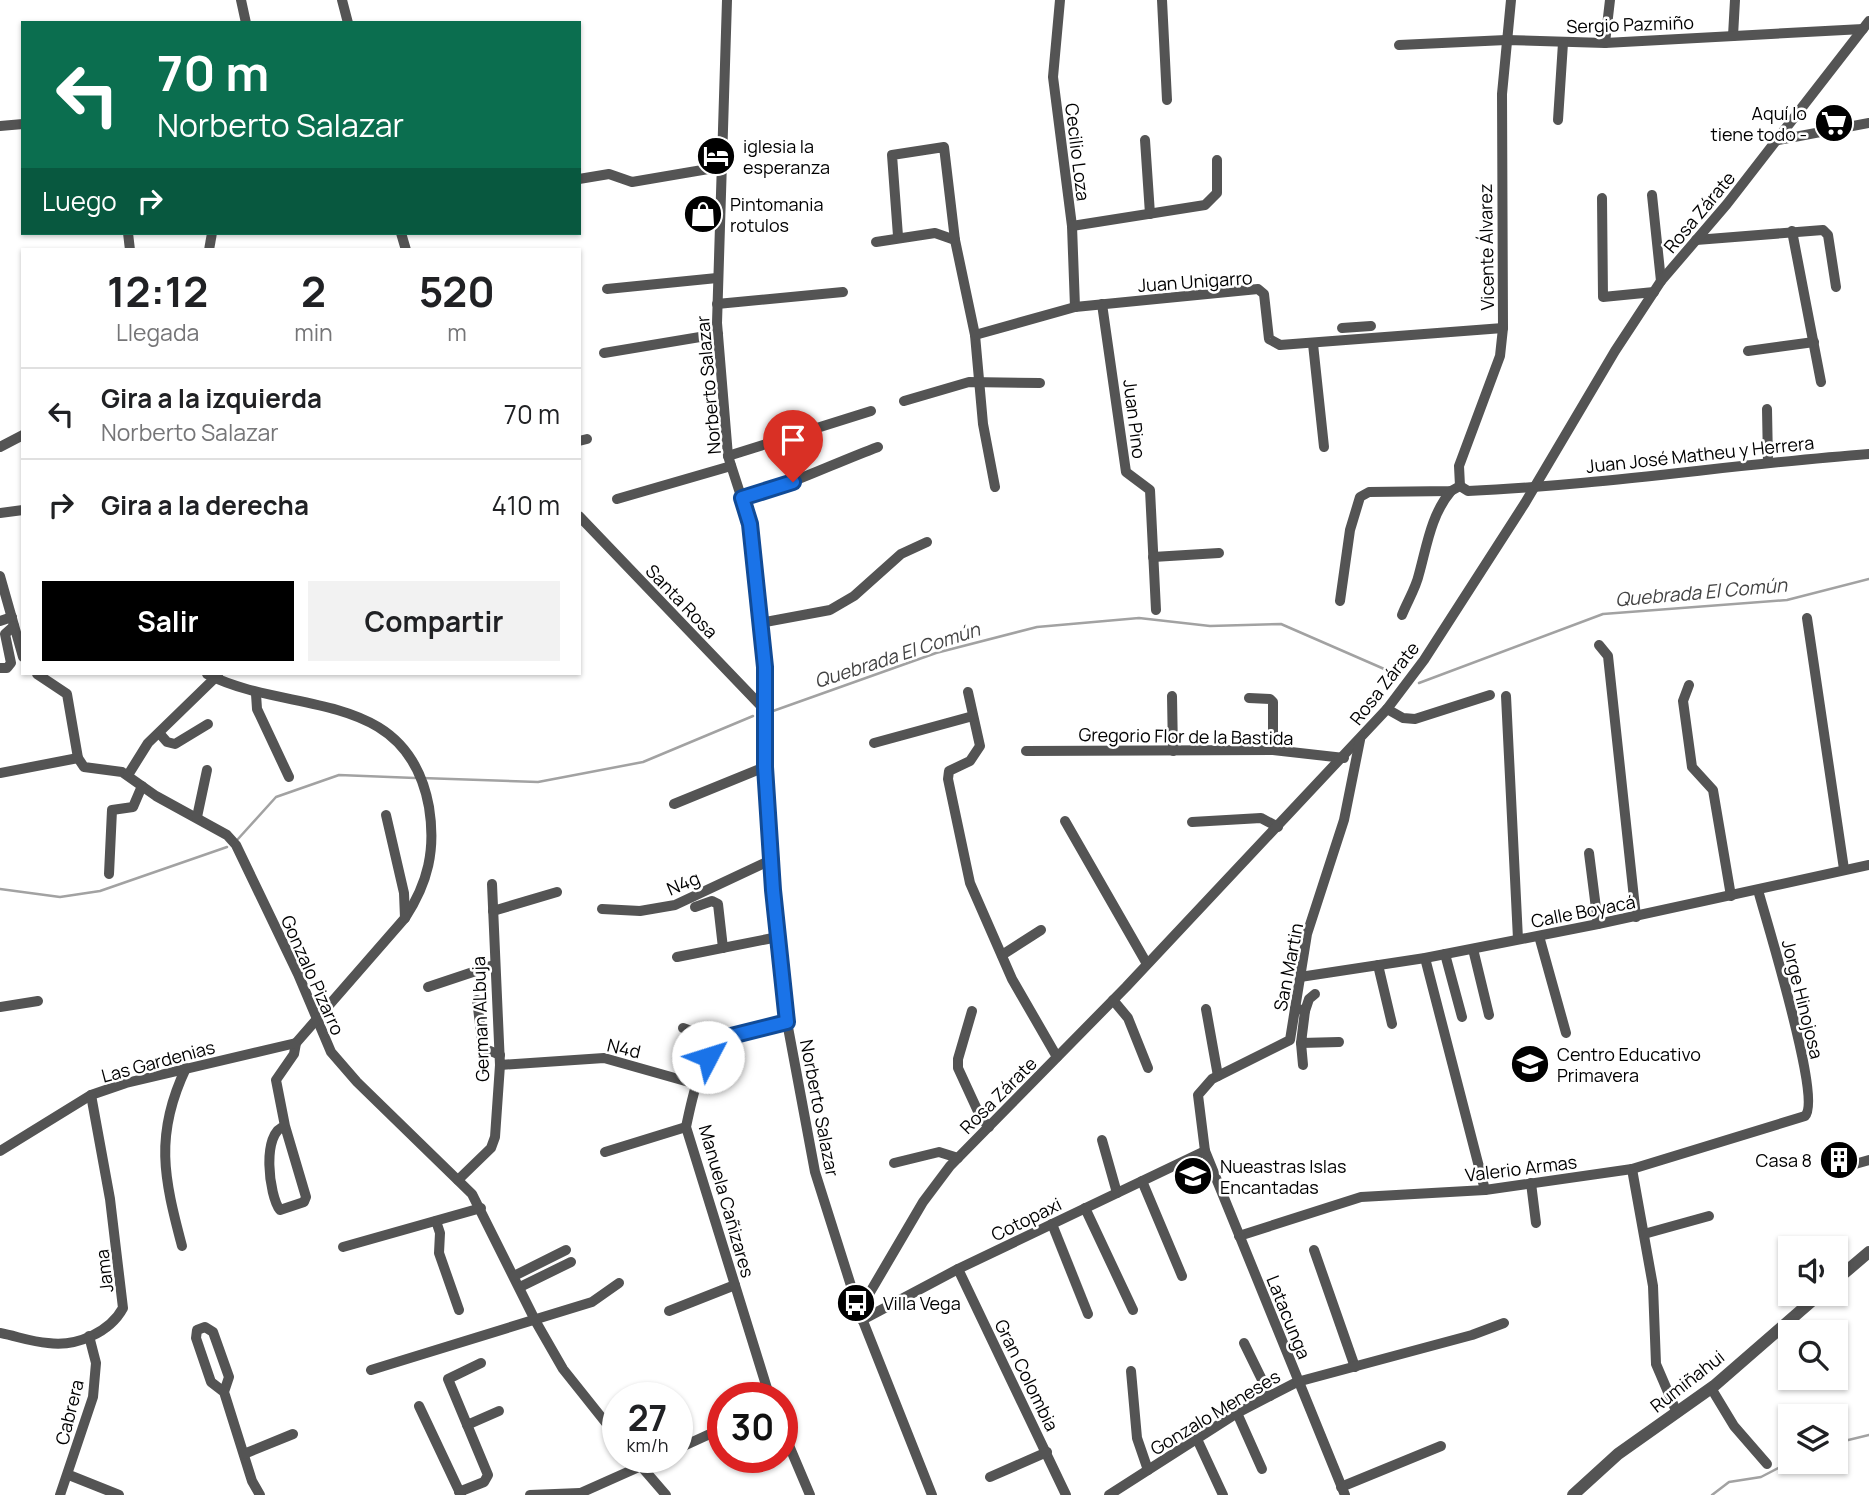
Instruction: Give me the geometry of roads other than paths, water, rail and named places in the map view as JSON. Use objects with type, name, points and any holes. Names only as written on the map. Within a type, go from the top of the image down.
[{"type":"street","points":[[241,0],[246,21]]},
{"type":"street","points":[[342,0],[347,21]]},
{"type":"street","name":"Norberto Salazar","points":[[728,0],[720,167],[718,334],[730,461],[750,524],[765,667],[762,707],[765,767],[787,1022],[815,1171],[861,1316],[932,1495]]},
{"type":"street","name":"Cecilio Loza","points":[[1060,0],[1053,77],[1072,226],[1075,307]]},
{"type":"street","points":[[1162,0],[1167,100]]},
{"type":"street","name":"Vicente Álvarez","points":[[1460,489],[1459,466],[1500,356],[1503,328],[1501,144],[1506,40],[1511,0]]},
{"type":"street","points":[[1605,43],[1610,0]]},
{"type":"street","points":[[1733,36],[1735,0]]},
{"type":"street","name":"Sergio Pazmiño","points":[[1399,45],[1506,40],[1605,43],[1866,25]]},
{"type":"street","name":"Rosa Zárate","points":[[861,1316],[923,1202],[958,1158],[1113,1000],[1344,758],[1387,709],[1424,660],[1661,281],[1778,140],[1866,25]]},
{"type":"street","points":[[1558,120],[1563,43]]},
{"type":"street","points":[[1778,140],[1869,122]]},
{"type":"street","points":[[0,126],[21,124]]},
{"type":"street","points":[[1145,140],[1150,214]]},
{"type":"street","points":[[898,236],[892,155],[939,146],[947,152],[956,240],[975,335],[978,382],[995,487]]},
{"type":"street","points":[[1072,226],[1194,208],[1212,201],[1217,193],[1217,160]]},
{"type":"street","points":[[581,179],[609,174],[632,182],[720,167]]},
{"type":"street","points":[[1652,195],[1661,281]]},
{"type":"street","points":[[1602,198],[1603,298],[1654,292]]},
{"type":"street","points":[[1792,231],[1821,382]]},
{"type":"street","points":[[1696,240],[1792,231],[1827,232],[1836,287]]},
{"type":"street","points":[[876,242],[898,236],[935,233],[956,240]]},
{"type":"street","points":[[607,289],[717,278]]},
{"type":"street","name":"Juan Unigarro","points":[[975,335],[1075,307],[1258,289],[1264,294],[1269,339],[1274,344],[1353,342],[1503,328]]},
{"type":"street","points":[[717,304],[844,292]]},
{"type":"street","name":"Juan Pino","points":[[1102,304],[1126,472],[1149,486],[1150,490],[1156,610]]},
{"type":"street","points":[[1353,342],[1347,328],[1371,326]]},
{"type":"street","points":[[604,353],[718,334]]},
{"type":"street","points":[[1748,351],[1814,342]]},
{"type":"street","points":[[1313,344],[1324,447]]},
{"type":"street","points":[[904,401],[978,382],[1040,383]]},
{"type":"street","points":[[1767,409],[1768,462]]},
{"type":"street","points":[[617,499],[870,411]]},
{"type":"street","points":[[0,447],[21,436]]},
{"type":"street","points":[[742,498],[793,482],[832,463],[878,447]]},
{"type":"street","name":"Juan José Matheu y Herrera","points":[[1534,488],[1768,462],[1869,454]]},
{"type":"street","points":[[1340,601],[1350,530],[1360,497],[1369,492],[1534,488]]},
{"type":"street","points":[[1402,615],[1419,576],[1441,503],[1460,489]]},
{"type":"street","points":[[0,513],[21,510]]},
{"type":"street","name":"Santa Rosa","points":[[581,518],[762,707]]},
{"type":"street","points":[[760,623],[830,610],[854,596],[901,554],[927,542]]},
{"type":"street","points":[[1153,557],[1219,553]]},
{"type":"street","points":[[0,576],[21,650]]},
{"type":"street","points":[[1807,618],[1844,869]]},
{"type":"street","points":[[0,621],[13,622]]},
{"type":"street","points":[[0,668],[7,668],[11,663],[5,634],[13,622]]},
{"type":"street","points":[[1599,645],[1608,656],[1636,917]]},
{"type":"street","points":[[0,773],[78,758],[70,701],[59,687],[39,675]]},
{"type":"street","points":[[128,775],[148,743],[160,734],[214,675],[256,694],[349,711],[384,731],[409,757],[424,786],[432,836],[426,879],[405,918],[296,1043],[294,1054],[276,1080],[285,1126],[306,1200],[280,1210],[269,1168],[269,1147],[274,1133],[285,1126]]},
{"type":"street","points":[[1689,685],[1683,701],[1693,770],[1713,790],[1731,896]]},
{"type":"street","points":[[968,692],[980,746],[978,753],[970,761],[954,767],[948,779],[970,883],[1012,979],[1058,1057]]},
{"type":"street","points":[[256,694],[257,709],[289,777]]},
{"type":"street","points":[[1387,709],[1403,718],[1415,719],[1490,695]]},
{"type":"street","points":[[1172,696],[1173,751]]},
{"type":"street","points":[[1506,696],[1518,939]]},
{"type":"street","points":[[1249,698],[1270,699],[1273,702],[1273,750]]},
{"type":"street","points":[[874,743],[973,716]]},
{"type":"street","points":[[160,734],[167,742],[175,744],[208,724]]},
{"type":"street","name":"San Martin","points":[[1217,1076],[1286,1044],[1292,1035],[1300,1009],[1300,977],[1307,934],[1344,820],[1360,739]]},
{"type":"street","name":"Gregorio Flor de la Bastida","points":[[1026,751],[1273,750],[1344,758]]},
{"type":"street","name":"Gonzalo Pizarro","points":[[78,758],[87,769],[128,775],[142,786],[219,827],[236,845],[298,974],[331,1052],[458,1180],[481,1208],[536,1322],[564,1369],[602,1418]]},
{"type":"street","points":[[674,804],[765,767]]},
{"type":"street","points":[[197,817],[208,770]]},
{"type":"street","points":[[108,874],[112,810],[133,807],[142,786]]},
{"type":"street","points":[[387,815],[404,893],[405,918]]},
{"type":"street","points":[[1192,822],[1261,818],[1278,827]]},
{"type":"street","points":[[1065,821],[1147,964]]},
{"type":"street","points":[[1589,853],[1598,924]]},
{"type":"street","name":"N4g","points":[[602,909],[640,911],[675,905],[771,860]]},
{"type":"street","name":"Calle Boyacá","points":[[1300,977],[1425,958],[1636,917],[1869,865]]},
{"type":"street","name":"German ALbuja","points":[[458,1180],[491,1148],[495,1137],[500,1060],[492,884]]},
{"type":"street","name":"Jorge Hinojosa","points":[[1758,890],[1789,998],[1801,1052],[1810,1106],[1805,1116]]},
{"type":"street","points":[[492,911],[557,892]]},
{"type":"street","points":[[695,907],[712,901],[718,904],[723,948]]},
{"type":"street","points":[[1002,955],[1041,930]]},
{"type":"street","points":[[1539,936],[1566,1033]]},
{"type":"street","points":[[677,957],[778,937]]},
{"type":"street","points":[[1473,949],[1489,1015]]},
{"type":"street","points":[[1445,954],[1462,1017]]},
{"type":"street","points":[[1425,958],[1485,1190]]},
{"type":"street","points":[[428,986],[494,965]]},
{"type":"street","points":[[1378,965],[1392,1024]]},
{"type":"street","points":[[1303,1065],[1300,1009],[1315,994]]},
{"type":"street","points":[[477,1000],[484,1061]]},
{"type":"street","points":[[1113,1000],[1128,1018],[1148,1068]]},
{"type":"street","points":[[0,1007],[38,1001]]},
{"type":"street","points":[[1205,1151],[1198,1095],[1205,1084],[1217,1076],[1206,1009]]},
{"type":"street","points":[[972,1011],[958,1059],[958,1068],[981,1118],[989,1127]]},
{"type":"street","points":[[683,1028],[714,1039],[718,1045],[731,1036],[787,1022]]},
{"type":"street","points":[[1301,1043],[1339,1042]]},
{"type":"street","name":"Las Gardenias","points":[[0,1151],[91,1095],[186,1068],[296,1043]]},
{"type":"street","name":"Manuela Cañizares","points":[[718,1045],[708,1057],[696,1084],[686,1127],[765,1382]]},
{"type":"street","points":[[483,1048],[500,1060]]},
{"type":"street","name":"N4d","points":[[500,1060],[604,1058],[696,1084]]},
{"type":"street","points":[[182,1246],[167,1190],[163,1158],[178,1086],[186,1068]]},
{"type":"street","name":"Jama","points":[[0,1334],[51,1344],[89,1336],[116,1322],[123,1308],[110,1199],[91,1095]]},
{"type":"street","name":"Valerio Armas","points":[[1239,1236],[1361,1197],[1485,1190],[1632,1169],[1805,1116]]},
{"type":"street","points":[[606,1152],[686,1127]]},
{"type":"street","points":[[1102,1140],[1117,1193]]},
{"type":"street","name":"Cotopaxi","points":[[861,1316],[1205,1151]]},
{"type":"street","name":"Latacunga","points":[[1205,1151],[1343,1491]]},
{"type":"street","points":[[894,1163],[939,1152],[958,1158]]},
{"type":"street","points":[[1841,1168],[1868,1165]]},
{"type":"street","points":[[1632,1169],[1653,1286],[1656,1364],[1677,1413]]},
{"type":"street","points":[[1142,1181],[1182,1276]]},
{"type":"street","points":[[1531,1184],[1536,1223]]},
{"type":"street","points":[[343,1247],[481,1208]]},
{"type":"street","points":[[1086,1208],[1133,1310]]},
{"type":"street","points":[[1644,1234],[1709,1216]]},
{"type":"street","points":[[436,1221],[440,1233],[439,1253],[459,1310]]},
{"type":"street","points":[[1052,1224],[1088,1314]]},
{"type":"street","points":[[514,1276],[566,1250]]},
{"type":"street","points":[[1314,1250],[1355,1367]]},
{"type":"street","points":[[1848,1270],[1869,1252]]},
{"type":"street","points":[[520,1287],[571,1262]]},
{"type":"street","name":"Gran Colombia","points":[[958,1269],[1066,1495]]},
{"type":"street","points":[[372,1370],[592,1303],[619,1283]]},
{"type":"street","points":[[669,1311],[735,1286]]},
{"type":"street","name":"Rumiñahui","points":[[1573,1495],[1618,1454],[1711,1388],[1806,1306]]},
{"type":"street","name":"Gonzalo Meneses","points":[[1109,1495],[1237,1413],[1297,1381],[1472,1335],[1504,1323]]},
{"type":"street","points":[[224,1392],[229,1377],[213,1332],[205,1327],[197,1331],[196,1338],[211,1382],[224,1392],[260,1495]]},
{"type":"street","name":"Cabrera","points":[[60,1495],[93,1397],[96,1363],[89,1336]]},
{"type":"street","points":[[1244,1343],[1270,1395]]},
{"type":"street","points":[[419,1406],[460,1493],[484,1482],[488,1475],[448,1378],[481,1363]]},
{"type":"street","points":[[1131,1371],[1137,1438],[1148,1470]]},
{"type":"street","points":[[1711,1388],[1734,1426],[1766,1464]]},
{"type":"street","points":[[467,1425],[499,1411]]},
{"type":"street","points":[[1237,1413],[1262,1469]]},
{"type":"street","points":[[244,1454],[293,1434]]},
{"type":"street","points":[[1197,1439],[1223,1495]]},
{"type":"street","points":[[1343,1491],[1441,1446]]},
{"type":"street","points":[[990,1477],[1047,1452]]},
{"type":"street","points":[[798,1467],[810,1495]]},
{"type":"street","points":[[530,1495],[578,1494],[617,1473]]},
{"type":"street","points":[[647,1473],[666,1495]]},
{"type":"street","points":[[68,1475],[119,1495]]},
{"type":"waterway","name":"Quebrada El Común","points":[[1419,683],[1603,614],[1787,600],[1869,579]]},
{"type":"waterway","name":"Quebrada El Común","points":[[773,711],[936,653],[1037,627],[1139,618],[1210,626],[1281,624],[1398,675]]},
{"type":"waterway","name":"Quebrada El Común","points":[[422,778],[538,782],[643,762],[753,716]]},
{"type":"waterway","name":"Quebrada El Común","points":[[238,839],[276,797],[339,775],[415,778]]},
{"type":"waterway","name":"Quebrada El Común","points":[[0,889],[60,897],[100,891],[227,847]]},
{"type":"waterway","points":[[1848,1440],[1869,1435]]},
{"type":"waterway","points":[[1712,1495],[1729,1482],[1761,1477],[1778,1468]]},
{"type":"place","name":"Aquí lo tiene todo -","points":[[1834,123]]},
{"type":"place","name":"iglesia la esperanza","points":[[716,156]]},
{"type":"place","name":"Pintomania rotulos","points":[[703,214]]},
{"type":"place","name":"Centro Educativo Primavera","points":[[1530,1064]]},
{"type":"place","name":"Casa 8","points":[[1839,1160]]},
{"type":"place","name":"Nueastras Islas Encantadas","points":[[1193,1176]]},
{"type":"place","name":"Villa Vega","points":[[856,1303]]}]
